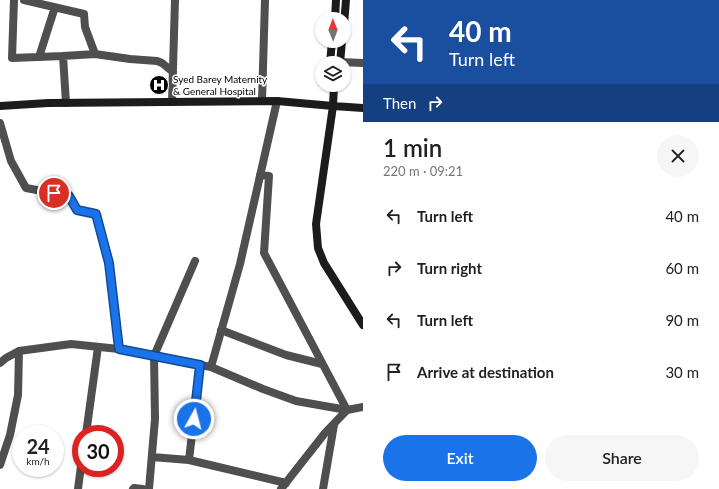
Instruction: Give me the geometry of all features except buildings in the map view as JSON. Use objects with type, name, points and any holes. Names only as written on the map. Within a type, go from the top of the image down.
[{"type":"main road","points":[[335,12],[336,0]]},
{"type":"main road","points":[[345,12],[346,0]]},
{"type":"main road","points":[[334,92],[316,224],[318,248],[324,263],[363,325]]},
{"type":"main road","points":[[0,106],[66,103],[277,101],[363,108]]},
{"type":"street","points":[[14,0],[12,58],[95,54],[157,61],[173,72]]},
{"type":"street","points":[[24,0],[84,14],[85,27],[95,54]]},
{"type":"street","points":[[172,102],[174,0]]},
{"type":"street","points":[[262,101],[265,0]]},
{"type":"street","points":[[39,57],[55,7]]},
{"type":"street","points":[[63,56],[66,103]]},
{"type":"street","points":[[351,62],[363,63]]},
{"type":"street","points":[[211,367],[240,264],[277,101]]},
{"type":"street","points":[[0,123],[11,161],[26,188],[69,196],[77,210],[96,214],[109,263],[119,349]]},
{"type":"street","points":[[260,175],[269,176],[264,253],[347,410]]},
{"type":"street","points":[[149,489],[155,419],[154,356],[195,261]]},
{"type":"street","points":[[221,330],[286,355],[322,364]]},
{"type":"street","points":[[0,363],[19,351],[71,344],[119,349],[211,367],[296,401],[347,410],[363,407]]},
{"type":"street","points":[[87,425],[98,347]]},
{"type":"street","points":[[0,465],[10,435],[18,395],[19,351]]},
{"type":"street","points":[[189,460],[200,365]]},
{"type":"street","points":[[152,457],[189,460],[284,486],[347,410]]},
{"type":"street","points":[[323,489],[334,424]]},
{"type":"street","points":[[78,489],[80,477]]},
{"type":"street","points":[[133,489],[143,489]]},
{"type":"place","name":"Syed Barey Maternity & General Hospital","points":[[159,85]]},
{"type":"route","points":[[54,193],[69,196],[77,210],[96,214],[109,263],[119,349],[200,365],[194,419]]}]
